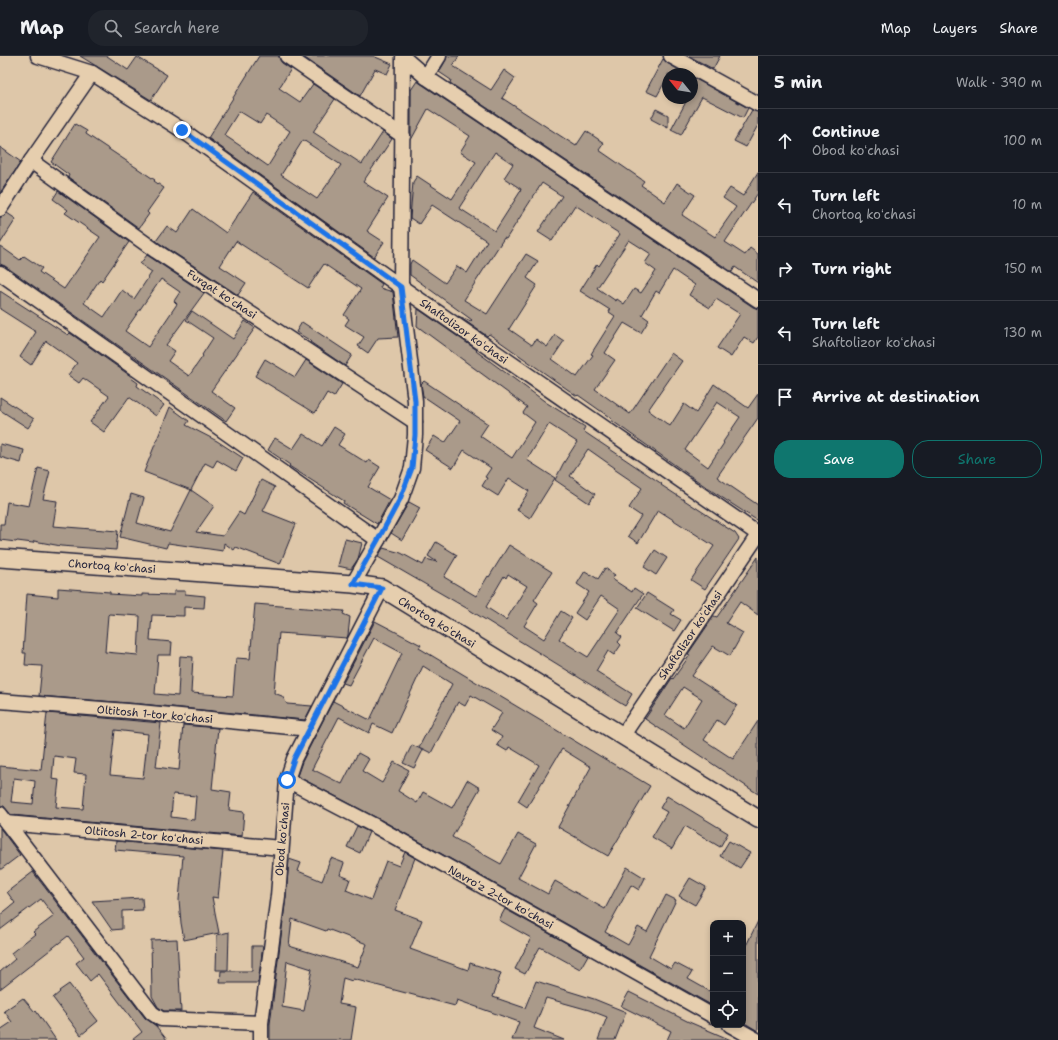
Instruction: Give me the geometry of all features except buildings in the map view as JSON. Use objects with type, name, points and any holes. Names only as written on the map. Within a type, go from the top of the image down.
[{"type":"main road","name":"Chortoq koʻchasi","points":[[0,558],[353,584],[382,588],[758,818]]},
{"type":"street","name":"Shaftolizor koʻchasi","points":[[38,56],[92,74],[182,130],[401,287],[758,534],[623,735]]},
{"type":"street","points":[[287,56],[403,136]]},
{"type":"street","points":[[353,584],[400,499],[412,468],[415,435],[415,401],[401,287],[403,56]]},
{"type":"street","points":[[403,56],[426,77],[758,300]]},
{"type":"street","points":[[426,77],[439,56]]},
{"type":"street","points":[[671,56],[758,104]]},
{"type":"street","points":[[0,209],[92,74]]},
{"type":"street","name":"Furqat koʻchasi","points":[[32,161],[156,250],[415,422]]},
{"type":"street","points":[[0,273],[378,540]]},
{"type":"street","name":"Obod koʻchasi","points":[[261,1040],[261,1023],[278,896],[287,780],[294,759],[382,588]]},
{"type":"street","name":"Oltitosh 1-tor koʻchasi","points":[[0,700],[310,729]]},
{"type":"street","name":"Navroʻz 2-tor koʻchasi","points":[[287,780],[377,827],[710,1014]]},
{"type":"street","points":[[4,818],[152,1013],[161,1019],[261,1023]]},
{"type":"street","name":"Oltitosh 2-tor koʻchasi","points":[[4,818],[281,848]]},
{"type":"street","points":[[735,1028],[757,1040]]},
{"type":"route","points":[[182,130],[401,287],[415,401],[415,435],[412,468],[400,499],[353,584],[382,588],[294,759],[287,780]]}]
